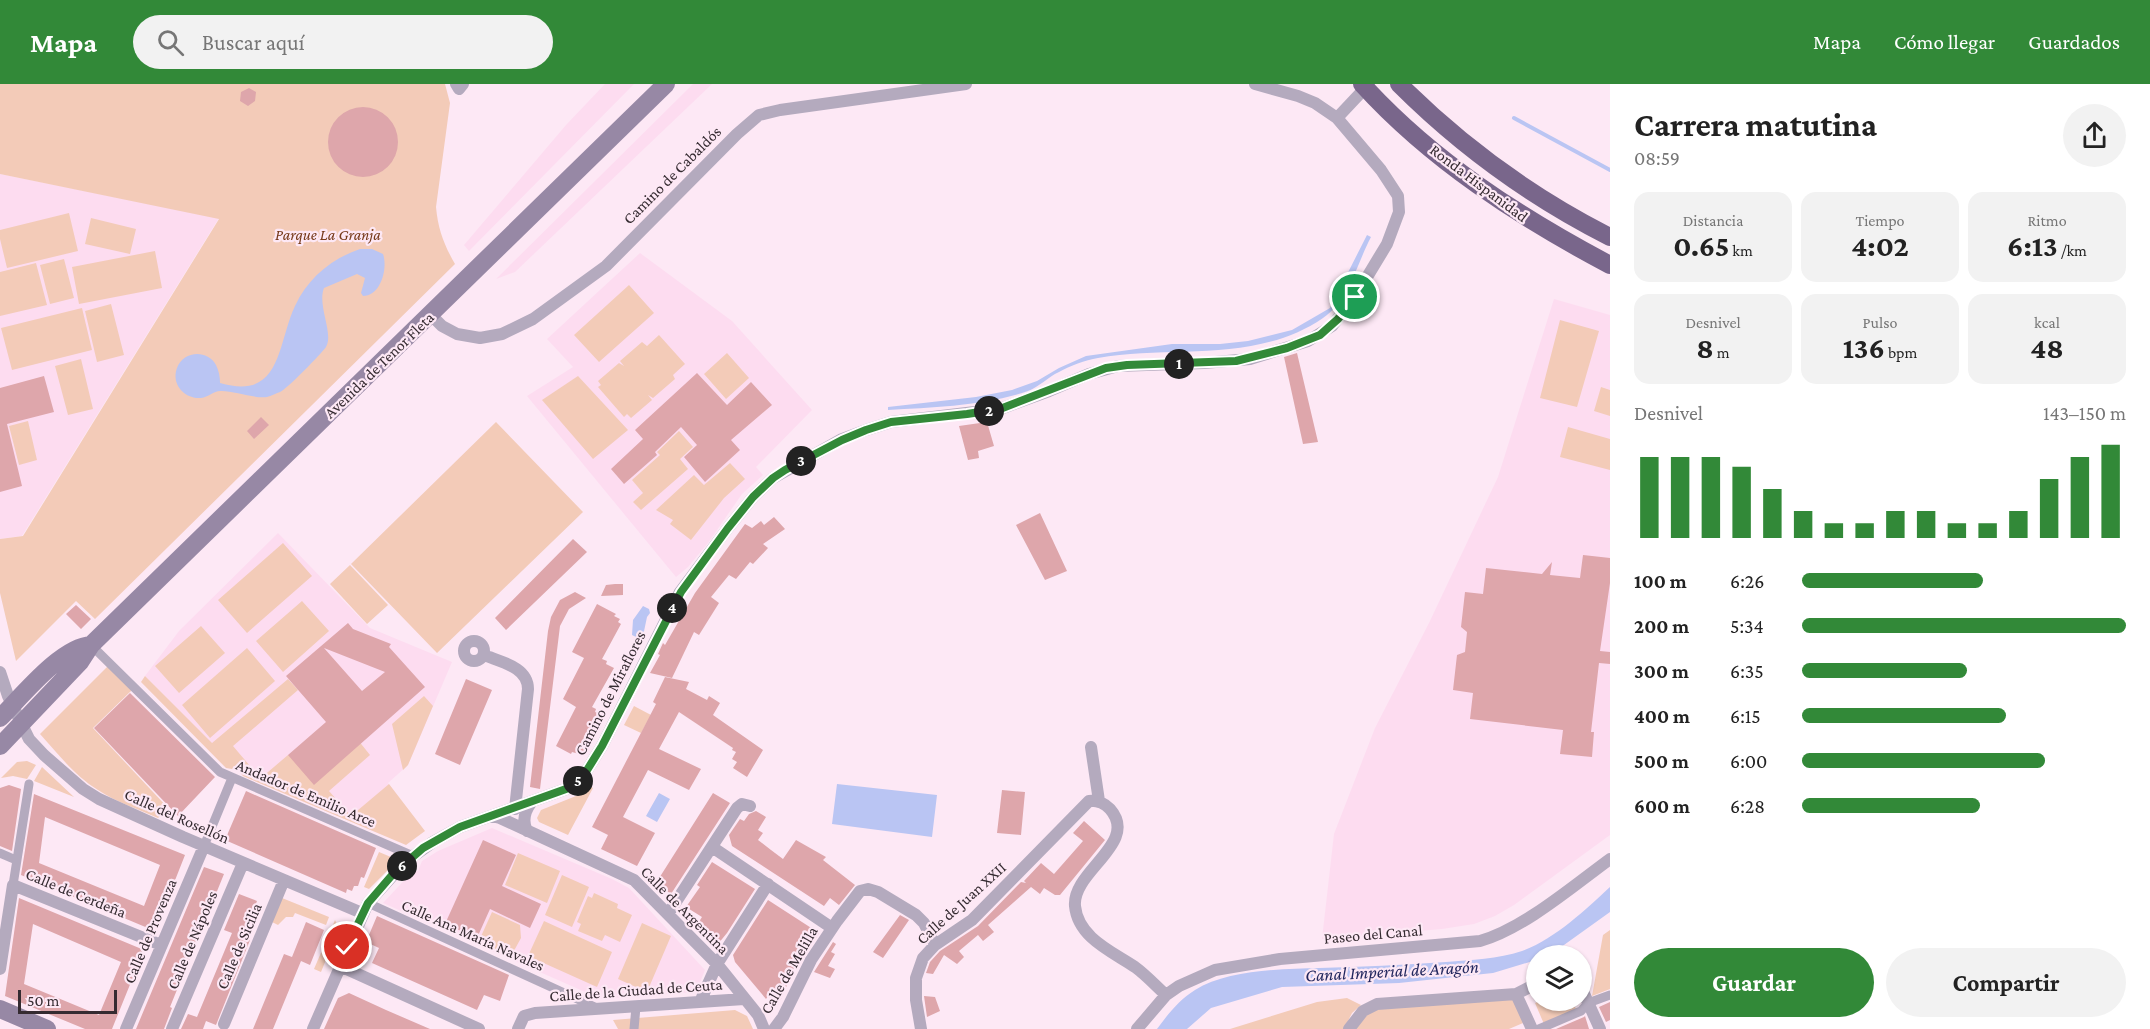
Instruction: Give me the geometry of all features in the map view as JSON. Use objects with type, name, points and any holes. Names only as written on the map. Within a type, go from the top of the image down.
[{"type":"highway","name":"Ronda Hispanidad","points":[[1399,84],[1455,135],[1490,162],[1542,199],[1610,237]]},
{"type":"highway","name":"Ronda Hispanidad","points":[[1365,85],[1396,118],[1458,171],[1530,221],[1610,265]]},
{"type":"main road","name":"Avenida de Tenor Fleta","points":[[0,746],[80,662],[91,645],[666,84]]},
{"type":"main road","name":"Avenida de Tenor Fleta","points":[[6,712],[64,655],[80,646],[91,645]]},
{"type":"main road","points":[[0,1009],[47,1029]]},
{"type":"street","points":[[456,84],[459,89],[463,84]]},
{"type":"street","name":"Camino de Cabaldós","points":[[431,315],[442,326],[457,334],[480,338],[502,334],[533,318],[573,292],[606,266],[737,134],[759,115],[780,110],[966,84]]},
{"type":"street","points":[[1255,84],[1315,103],[1336,118],[1365,85]]},
{"type":"street","name":"Camino de Miraflores","points":[[313,1029],[365,908],[393,874],[413,856],[444,835],[467,824],[515,809],[566,789],[584,775],[602,746],[681,592],[753,497],[773,478],[842,440],[891,422],[1000,409],[1089,374],[1118,366],[1250,359],[1308,341],[1332,326],[1355,297],[1387,244],[1400,207],[1398,196],[1388,179],[1336,118]]},
{"type":"street","name":"Andador de Emilio Arce","points":[[91,645],[220,772],[413,856]]},
{"type":"street","points":[[484,655],[519,670],[527,680],[528,689],[515,809]]},
{"type":"street","name":"Calle del Rosellón","points":[[0,672],[5,690],[6,712],[21,725],[44,755],[83,789],[99,799],[243,863],[365,908]]},
{"type":"street","points":[[1091,747],[1099,801],[1109,808],[1116,820],[1117,828],[1116,839],[1082,883],[1076,899],[1077,913],[1094,939],[1138,969],[1166,995]]},
{"type":"street","points":[[204,846],[232,778]]},
{"type":"street","points":[[0,969],[28,784]]},
{"type":"street","name":"Calle de Juan XXII","points":[[921,1029],[916,1000],[918,970],[923,958],[935,945],[972,920],[1083,806],[1089,801],[1099,801]]},
{"type":"street","points":[[527,831],[524,818],[531,803]]},
{"type":"street","points":[[668,914],[737,808],[742,804],[750,806]]},
{"type":"street","name":"Calle de Argentina","points":[[491,816],[630,877],[717,964],[758,1016],[764,1029]]},
{"type":"street","name":"Calle de Provenza","points":[[126,1029],[204,846]]},
{"type":"street","points":[[712,847],[832,928]]},
{"type":"street","points":[[0,853],[16,860]]},
{"type":"street","name":"Paseo del Canal","points":[[1137,1029],[1166,995],[1198,976],[1215,970],[1255,962],[1480,941],[1490,938],[1524,920],[1610,859]]},
{"type":"street","name":"Calle de Nápoles","points":[[172,1029],[243,863]]},
{"type":"street","name":"Calle de Sicilia","points":[[224,1024],[284,880]]},
{"type":"street","points":[[700,1002],[717,964],[768,884]]},
{"type":"street","name":"Calle de Cerdeña","points":[[13,885],[161,945]]},
{"type":"street","name":"Calle de Melilla","points":[[774,1029],[783,1017],[811,960],[860,891],[868,889],[878,892],[920,918],[935,945]]},
{"type":"street","name":"Calle Ana María Navales","points":[[365,908],[599,1009]]},
{"type":"street","points":[[340,966],[478,1029]]},
{"type":"street","points":[[1349,1029],[1357,1016],[1370,1006],[1377,1004],[1516,994],[1526,989]]},
{"type":"street","points":[[1516,994],[1532,1029]]},
{"type":"street","points":[[1592,1002],[1610,995]]},
{"type":"street","name":"Calle de la Ciudad de Ceuta","points":[[518,1029],[524,1016],[529,1014],[744,999]]},
{"type":"street","points":[[634,1029],[636,1006]]},
{"type":"street","points":[[1539,1029],[1581,1011]]},
{"type":"street","points":[[1592,1011],[1600,1029]]},
{"type":"shaded area","points":[[605,84],[634,84],[469,251],[464,245],[566,125]]},
{"type":"shaded area","points":[[693,84],[712,84],[515,272],[496,279]]},
{"type":"shaded area","points":[[0,174],[219,218],[22,536],[0,539]]},
{"type":"shaded area","points":[[640,253],[732,321],[812,410],[756,467],[763,475],[742,494],[708,543],[688,567],[676,577],[527,396],[573,367],[547,339]]},
{"type":"shaded area","points":[[1554,299],[1610,315],[1610,835],[1514,905],[1474,924],[1442,929],[1322,939],[1334,834],[1375,728],[1429,623],[1498,477]]},
{"type":"shaded area","points":[[278,533],[370,628],[452,662],[408,765],[388,783],[396,794],[380,834],[243,776],[145,676],[179,631]]},
{"type":"shaded area","points":[[492,828],[629,888],[705,970],[696,992],[601,999],[383,903],[413,871],[418,871],[422,861],[438,851]]},
{"type":"green space","name":"Parque La Granja","points":[[0,84],[445,84],[450,103],[436,207],[442,237],[455,264],[95,619],[76,601],[16,661],[0,593],[0,539],[23,536],[219,219],[0,174]]},
{"type":"green space","points":[[69,213],[78,251],[7,268],[0,230]]},
{"type":"green space","points":[[91,218],[136,229],[130,254],[85,244]]},
{"type":"green space","points":[[155,251],[162,288],[79,304],[72,267]]},
{"type":"green space","points":[[64,259],[74,298],[50,304],[40,265]]},
{"type":"green space","points":[[36,263],[47,305],[0,316],[0,272]]},
{"type":"green space","points":[[629,285],[654,313],[599,362],[574,335]]},
{"type":"green space","points":[[111,304],[124,355],[97,362],[85,311]]},
{"type":"green space","points":[[82,308],[92,350],[12,370],[1,328]]},
{"type":"green space","points":[[1560,320],[1599,331],[1577,407],[1540,398]]},
{"type":"green space","points":[[659,335],[685,364],[673,375],[675,379],[653,398],[648,395],[652,400],[631,418],[627,414],[624,417],[598,387],[601,385],[598,381],[619,363],[624,366],[620,361],[642,342],[647,346]]},
{"type":"green space","points":[[727,353],[749,378],[726,399],[704,374]]},
{"type":"green space","points":[[81,359],[93,409],[68,415],[55,366]]},
{"type":"green space","points":[[578,376],[628,430],[593,459],[542,400]]},
{"type":"green space","points":[[1601,387],[1610,390],[1610,416],[1594,411]]},
{"type":"green space","points":[[28,421],[37,460],[19,465],[9,426]]},
{"type":"green space","points":[[496,422],[583,512],[437,653],[351,564]]},
{"type":"green space","points":[[1568,427],[1610,439],[1610,470],[1560,457]]},
{"type":"green space","points":[[679,431],[693,447],[680,459],[688,469],[641,510],[633,502],[643,493],[632,480],[660,455],[657,452]]},
{"type":"green space","points":[[730,463],[745,479],[724,498],[691,540],[670,524],[673,520],[656,510],[694,475],[704,485]]},
{"type":"green space","points":[[283,543],[312,576],[247,633],[218,600]]},
{"type":"green space","points":[[350,565],[388,605],[367,624],[330,584]]},
{"type":"green space","points":[[302,601],[329,631],[283,672],[256,641]]},
{"type":"green space","points":[[201,626],[225,653],[179,693],[155,666]]},
{"type":"green space","points":[[247,648],[275,681],[210,738],[182,705]]},
{"type":"green space","points":[[108,666],[132,690],[93,728],[168,808],[158,818],[112,798],[90,784],[67,764],[40,734]]},
{"type":"green space","points":[[145,676],[212,743],[288,679],[298,690],[233,746],[250,766],[232,769],[226,768],[141,682]]},
{"type":"green space","points":[[424,696],[433,706],[408,765],[403,770],[392,724]]},
{"type":"green space","points":[[634,706],[651,715],[641,733],[624,725]]},
{"type":"green space","points":[[358,740],[370,755],[329,791],[351,816],[389,784],[425,831],[406,845],[243,776],[239,771],[254,770],[261,778],[288,755]]},
{"type":"green space","points":[[27,761],[36,765],[27,779],[13,776],[1,778],[17,762]]},
{"type":"green space","points":[[42,767],[74,797],[34,781]]},
{"type":"green space","points":[[589,786],[593,788],[568,835],[539,822],[537,818],[541,810],[576,796]]},
{"type":"green space","points":[[379,852],[398,860],[369,889],[364,887]]},
{"type":"green space","points":[[518,853],[560,871],[547,903],[505,885]]},
{"type":"green space","points":[[562,875],[589,887],[572,927],[545,915]]},
{"type":"green space","points":[[594,893],[618,904],[617,908],[632,915],[620,942],[605,935],[602,941],[578,931],[581,924],[577,922],[588,896],[592,898]]},
{"type":"green space","points":[[282,898],[329,917],[326,925],[295,913],[293,917],[286,917],[278,925],[272,922]]},
{"type":"green space","points":[[492,912],[520,925],[521,938],[510,958],[478,943]]},
{"type":"green space","points":[[335,920],[339,928],[321,972],[314,969]]},
{"type":"green space","points":[[544,921],[612,952],[597,987],[528,956]]},
{"type":"green space","points":[[642,923],[671,936],[647,992],[618,979]]},
{"type":"green space","points":[[1610,930],[1610,989],[1592,996],[1603,935]]},
{"type":"green space","points":[[1516,994],[1528,1021],[1509,1029],[1349,1029],[1363,1011]]},
{"type":"green space","points":[[1347,998],[1361,1005],[1352,1013],[1344,1029],[1230,1029],[1317,1002]]},
{"type":"green space","points":[[735,1010],[747,1016],[753,1029],[618,1029],[613,1020]]},
{"type":"green space","points":[[1538,1011],[1572,1011],[1544,1024]]},
{"type":"water","points":[[1367,235],[1371,237],[1352,281],[1332,311],[1297,332],[1270,342],[1214,350],[1126,354],[1093,359],[1055,374],[1032,389],[1011,396],[959,405],[888,410],[888,407],[976,397],[1012,390],[1037,381],[1086,356],[1172,344],[1220,344],[1248,341],[1292,330],[1330,308]]},
{"type":"water","points":[[360,249],[372,249],[383,254],[385,266],[379,286],[369,295],[363,296],[361,293],[365,278],[357,274],[324,288],[322,303],[328,334],[326,347],[284,390],[267,397],[219,391],[195,398],[180,389],[176,380],[177,368],[184,358],[195,354],[207,356],[212,360],[218,370],[220,383],[240,386],[255,384],[266,377],[280,352],[289,321],[300,296],[314,278],[330,264]]},
{"type":"water","points":[[643,606],[649,609],[650,613],[643,636],[636,637],[632,635],[633,620]]},
{"type":"water","points":[[837,784],[937,795],[932,837],[832,824]]},
{"type":"water","points":[[659,793],[670,799],[657,822],[646,816]]},
{"type":"water","name":"Canal Imperial de Aragón","points":[[1610,887],[1610,912],[1564,945],[1536,945],[1558,932]]},
{"type":"water","name":"Canal Imperial de Aragón","points":[[1526,949],[1526,963],[1493,973],[1399,983],[1282,987],[1211,1008],[1187,1029],[1157,1029],[1189,994],[1208,983],[1223,978],[1289,969],[1465,961]]},
{"type":"building","points":[[249,88],[256,92],[255,101],[248,106],[240,101],[241,92]]},
{"type":"building","points":[[370,107],[383,113],[392,122],[396,128],[398,142],[396,156],[388,167],[377,175],[356,177],[338,167],[330,156],[328,135],[338,117],[349,109]]},
{"type":"building","points":[[1297,353],[1318,442],[1303,444],[1284,357]]},
{"type":"building","points":[[697,373],[727,405],[751,382],[772,405],[731,440],[740,450],[705,482],[684,457],[697,445],[681,427],[655,452],[657,455],[624,484],[611,469],[643,439],[635,430]]},
{"type":"building","points":[[44,376],[54,412],[7,424],[22,486],[0,492],[0,388]]},
{"type":"building","points":[[261,417],[269,425],[254,439],[247,431]]},
{"type":"building","points":[[987,422],[994,446],[978,451],[979,458],[968,460],[959,426]]},
{"type":"building","points":[[1040,513],[1067,571],[1045,580],[1016,525]]},
{"type":"building","points":[[774,517],[785,529],[763,544],[768,548],[753,564],[750,562],[736,579],[729,575],[711,597],[719,603],[699,635],[694,632],[672,678],[650,673],[660,655],[658,654],[663,643],[665,645],[695,593],[745,524],[752,528],[761,521],[764,525]]},
{"type":"building","points":[[573,539],[587,552],[506,630],[495,618]]},
{"type":"building","points":[[1583,555],[1610,558],[1610,583],[1600,651],[1610,652],[1610,664],[1599,663],[1591,732],[1594,732],[1592,757],[1560,754],[1563,730],[1470,719],[1473,693],[1453,690],[1457,655],[1465,652],[1467,632],[1461,627],[1465,592],[1483,594],[1486,568],[1542,574],[1552,562],[1550,575],[1580,578]]},
{"type":"building","points":[[623,584],[623,595],[601,596],[606,585]]},
{"type":"building","points":[[575,592],[586,598],[569,609],[560,626],[540,789],[530,787],[551,617],[560,600]]},
{"type":"building","points":[[597,604],[616,614],[614,616],[620,619],[618,622],[621,624],[602,659],[614,668],[592,707],[602,718],[584,753],[580,751],[579,754],[572,752],[571,754],[556,746],[576,707],[563,699],[584,658],[572,652]]},
{"type":"building","points":[[76,605],[91,619],[81,629],[66,614]]},
{"type":"building","points":[[348,623],[353,629],[391,644],[389,647],[425,687],[314,785],[288,755],[326,722],[286,676]],"holes":[[[324,648],[385,672],[362,691]]]},
{"type":"building","points":[[665,677],[689,682],[686,689],[707,700],[709,696],[720,703],[713,715],[763,750],[747,777],[733,768],[737,762],[732,759],[736,752],[732,750],[733,748],[679,712],[659,749],[701,769],[689,790],[648,770],[623,817],[655,833],[637,866],[601,849],[608,835],[592,827],[656,704],[653,702]]},
{"type":"building","points":[[466,679],[492,690],[460,765],[435,754]]},
{"type":"building","points":[[130,693],[215,777],[178,816],[94,728]]},
{"type":"building","points":[[9,785],[21,789],[12,851],[0,846],[0,788]]},
{"type":"building","points":[[1002,790],[1025,792],[1021,835],[997,833]]},
{"type":"building","points":[[246,791],[376,848],[364,878],[361,877],[358,886],[354,886],[352,891],[347,889],[346,893],[225,840]]},
{"type":"building","points":[[713,793],[730,803],[671,894],[656,883]]},
{"type":"building","points":[[34,794],[185,855],[155,931],[21,875]],"holes":[[[45,817],[160,865],[144,906],[39,863]]]},
{"type":"building","points":[[756,811],[766,817],[758,830],[763,833],[758,840],[783,859],[796,840],[826,857],[823,860],[855,885],[839,905],[830,898],[824,906],[732,846],[729,835],[740,819],[744,821],[749,814]]},
{"type":"building","points":[[1084,821],[1105,840],[1060,895],[1055,895],[1044,888],[1040,894],[1031,887],[988,925],[994,932],[983,941],[978,935],[959,951],[964,957],[957,964],[944,955],[933,974],[926,973],[930,962],[940,951],[978,926],[1021,882],[1026,883],[1024,881],[1041,863],[1054,874],[1083,841],[1073,833]]},
{"type":"building","points":[[483,840],[516,855],[502,886],[541,904],[530,928],[490,909],[477,938],[445,924]]},
{"type":"building","points":[[712,862],[755,889],[718,944],[695,928],[702,917],[686,907],[700,887],[697,885]]},
{"type":"building","points":[[204,867],[224,874],[170,1007],[172,1008],[164,1029],[136,1029]]},
{"type":"building","points":[[239,894],[257,901],[243,937],[250,940],[216,1025],[206,1021],[203,1029],[181,1029],[188,1014],[197,1017],[232,933],[224,930]]},
{"type":"building","points":[[19,898],[144,950],[112,1029],[85,1029],[5,996]],"holes":[[[33,924],[121,962],[99,1015],[24,984]]]},
{"type":"building","points":[[768,900],[819,933],[799,966],[796,964],[781,999],[773,1003],[768,996],[766,999],[735,962],[733,955]]},
{"type":"building","points":[[900,915],[909,920],[883,958],[873,952]]},
{"type":"building","points":[[377,916],[509,975],[500,1001],[484,995],[477,1010],[372,963],[379,948],[366,942]]},
{"type":"building","points":[[306,922],[324,930],[310,965],[301,961],[273,1029],[253,1029],[284,954],[292,957]]},
{"type":"building","points":[[833,942],[836,944],[831,952],[835,954],[828,966],[835,969],[830,978],[814,972]]},
{"type":"building","points":[[349,993],[430,1029],[324,1029],[338,998]]},
{"type":"building","points":[[924,996],[935,997],[940,1011],[927,1017]]},
{"type":"building","points":[[1610,1002],[1610,1020],[1606,1022],[1599,1007]]},
{"type":"building","points":[[1584,1017],[1589,1029],[1556,1029]]},
{"type":"waterway","points":[[1514,118],[1610,170]]},
{"type":"route","points":[[347,947],[368,903],[405,862],[423,848],[460,827],[566,789],[584,775],[602,746],[677,597],[753,497],[785,470],[842,440],[891,422],[1000,409],[1106,368],[1127,365],[1236,361],[1287,348],[1308,341],[1332,326],[1355,297]]}]
